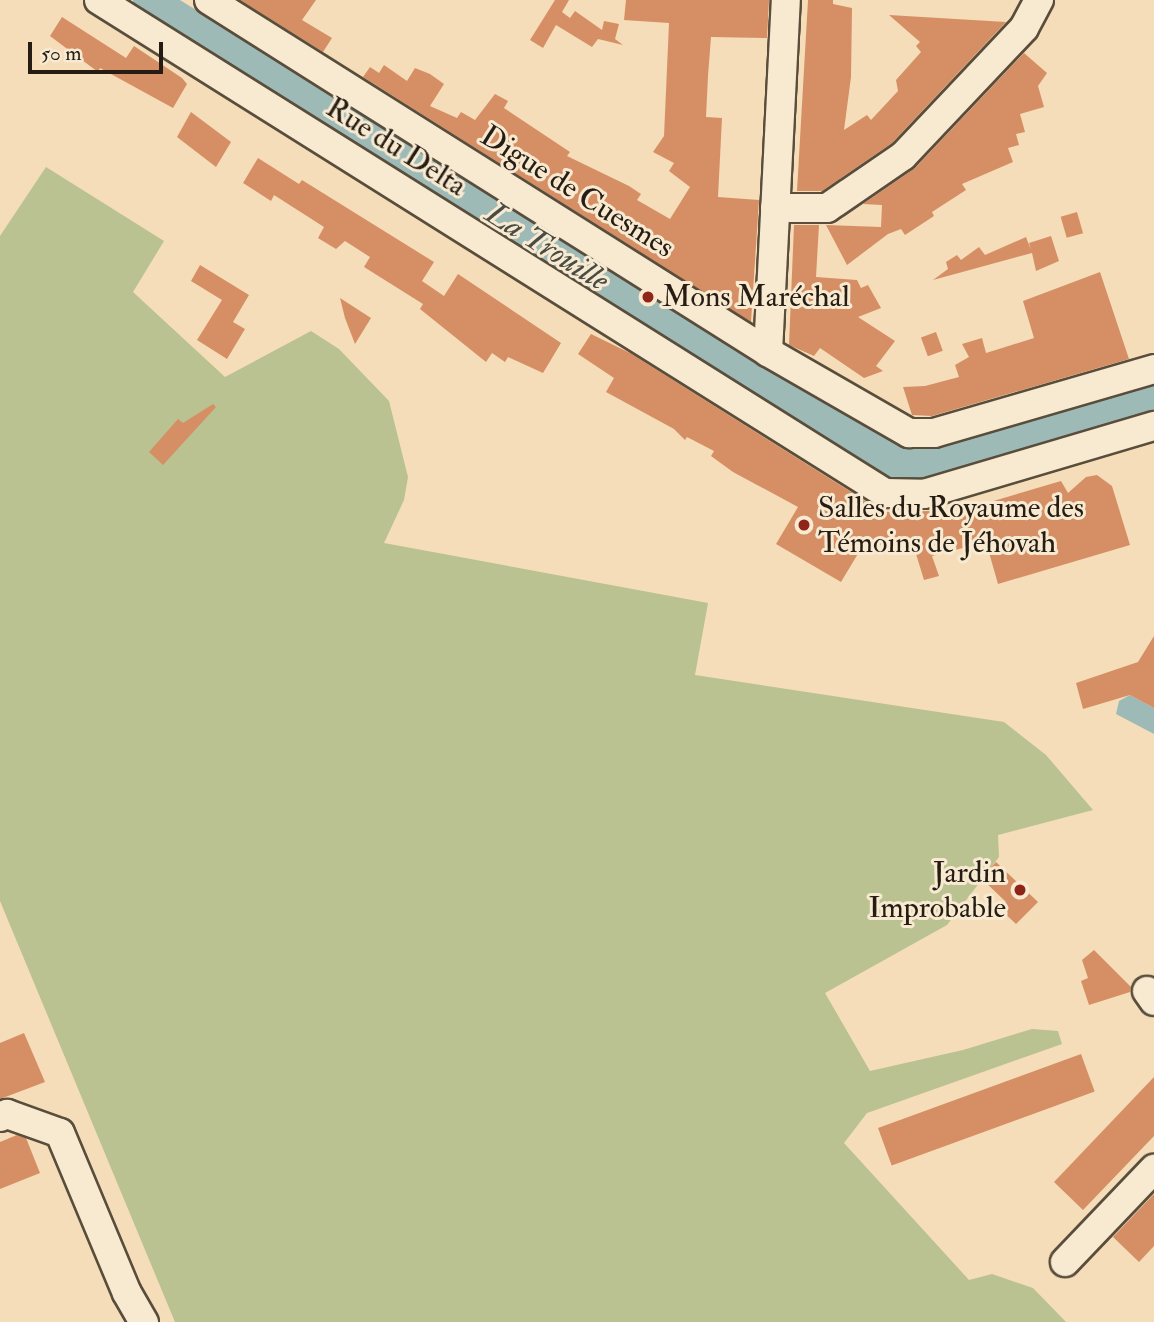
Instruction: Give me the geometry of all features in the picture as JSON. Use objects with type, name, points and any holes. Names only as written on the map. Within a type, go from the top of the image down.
[{"type":"street","name":"Rue du Delta","points":[[99,0],[862,482],[904,495],[952,486],[1154,426]]},
{"type":"street","name":"Digue de Cuesmes","points":[[209,0],[768,352],[909,433],[934,433],[1154,369]]},
{"type":"street","points":[[768,352],[786,0]]},
{"type":"street","points":[[775,208],[827,208],[903,156],[1024,28],[1040,0]]},
{"type":"street","points":[[0,1117],[7,1114],[60,1133],[127,1293],[145,1322]]},
{"type":"street","points":[[1065,1262],[1154,1169]]},
{"type":"green space","points":[[46,167],[164,241],[133,292],[225,377],[311,331],[339,349],[389,401],[408,477],[404,500],[384,543],[708,603],[695,675],[1004,722],[1046,755],[1093,810],[998,835],[999,857],[947,925],[825,993],[870,1071],[963,1050],[1032,1029],[1058,1031],[1062,1044],[867,1113],[844,1143],[969,1280],[992,1274],[1033,1288],[1066,1322],[175,1322],[0,901],[0,236]]},
{"type":"water","points":[[1130,695],[1154,708],[1154,734],[1116,714],[1119,701]]},
{"type":"building","points":[[240,0],[316,0],[302,20],[332,38],[323,52]]},
{"type":"building","points":[[555,0],[569,0],[562,12],[570,18],[575,11],[602,30],[604,21],[619,24],[615,39],[623,45],[598,39],[592,47],[556,25],[543,48],[530,40]]},
{"type":"building","points":[[626,0],[769,0],[767,38],[711,37],[708,76],[706,117],[722,118],[718,197],[759,200],[751,322],[363,77],[370,67],[379,73],[384,65],[407,81],[415,68],[430,74],[444,84],[430,106],[457,118],[461,112],[475,120],[495,94],[508,101],[504,108],[570,152],[567,156],[629,186],[641,194],[637,200],[670,219],[690,187],[669,171],[674,163],[653,152],[664,136],[669,23],[624,20]]},
{"type":"building","points":[[808,0],[833,0],[833,4],[852,8],[851,77],[844,130],[867,115],[871,120],[898,91],[896,80],[921,52],[916,46],[920,42],[889,15],[1006,22],[892,143],[822,191],[797,191]]},
{"type":"building","points":[[62,17],[126,58],[134,46],[182,78],[187,84],[173,108],[100,68],[98,72],[50,36]]},
{"type":"building","points":[[1024,53],[1047,73],[1038,86],[1044,107],[1020,114],[1025,132],[1016,134],[1019,145],[1008,148],[1013,162],[962,184],[966,190],[932,212],[934,216],[905,235],[901,229],[888,234],[847,265],[826,225],[881,227],[882,205],[863,204],[915,168]]},
{"type":"building","points":[[191,112],[231,142],[216,167],[177,137]]},
{"type":"building","points":[[258,158],[299,184],[302,180],[434,262],[422,281],[444,296],[458,274],[561,343],[543,373],[508,357],[505,362],[492,353],[486,362],[420,309],[423,304],[364,267],[370,257],[345,241],[336,249],[318,238],[324,227],[274,195],[271,201],[243,183]]},
{"type":"building","points":[[1077,212],[1083,233],[1067,238],[1061,217]]},
{"type":"building","points":[[794,225],[819,225],[816,277],[857,280],[861,288],[868,285],[881,308],[858,317],[895,341],[876,366],[883,371],[864,378],[820,348],[814,356],[789,345]]},
{"type":"building","points":[[1051,236],[1059,261],[1036,271],[1032,253],[933,280],[948,269],[946,262],[957,255],[961,260],[979,247],[985,255],[1026,237],[1031,250],[1029,243]]},
{"type":"building","points":[[200,265],[249,295],[233,322],[245,329],[227,359],[197,340],[222,300],[191,281]]},
{"type":"building","points":[[1100,272],[1129,359],[932,416],[912,415],[903,387],[925,386],[959,377],[955,365],[969,357],[962,344],[982,338],[986,353],[1034,338],[1023,301]]},
{"type":"building","points":[[340,298],[371,318],[355,344],[345,318]]},
{"type":"building","points":[[936,332],[943,351],[928,356],[921,337]]},
{"type":"building","points":[[591,334],[630,353],[883,512],[930,511],[931,517],[978,514],[980,505],[1061,481],[1068,493],[1086,477],[1097,475],[1112,486],[1130,545],[998,584],[986,542],[932,556],[939,576],[924,580],[916,554],[886,553],[886,548],[868,537],[841,582],[776,544],[798,507],[733,472],[711,456],[714,451],[687,437],[685,440],[674,429],[606,392],[614,378],[578,354]]},
{"type":"building","points":[[213,404],[216,407],[163,465],[149,452],[178,419],[183,423]]},
{"type":"building","points":[[1154,636],[1154,708],[1130,695],[1083,709],[1076,683],[1138,662]]},
{"type":"building","points":[[996,862],[1038,902],[1016,924],[1000,909],[1006,902],[981,878]]},
{"type":"building","points":[[1094,950],[1131,987],[1130,992],[1089,1005],[1081,981],[1088,978],[1082,960]]},
{"type":"building","points":[[24,1033],[45,1082],[0,1099],[0,1043]]},
{"type":"building","points":[[1081,1054],[1095,1092],[892,1165],[878,1128]]},
{"type":"building","points":[[1154,1077],[1154,1136],[1083,1210],[1054,1182]]},
{"type":"building","points":[[17,1135],[26,1138],[40,1173],[0,1189],[0,1142]]},
{"type":"building","points":[[1154,1194],[1154,1246],[1139,1262],[1113,1237]]},
{"type":"waterway","name":"La Trouille","points":[[149,0],[890,460],[922,462],[1154,395]]},
{"type":"place","name":"Mons Maréchal","points":[[648,297]]},
{"type":"place","name":"Salles du Royaume des Témoins de Jéhovah","points":[[804,525]]},
{"type":"place","name":"Jardin Improbable","points":[[1020,890]]}]
